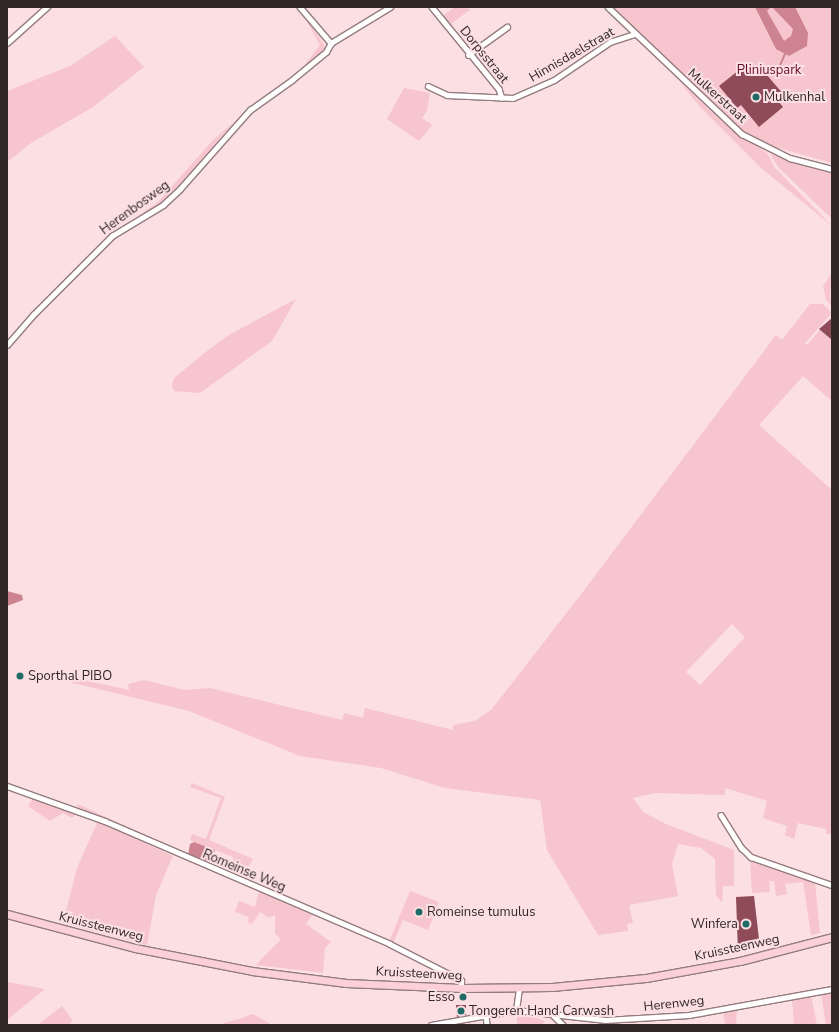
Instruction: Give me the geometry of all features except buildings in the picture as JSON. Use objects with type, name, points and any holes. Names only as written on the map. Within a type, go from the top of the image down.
[{"type":"main road","name":"Kruissteenweg","points":[[7,914],[129,947],[252,971],[346,982],[462,988],[519,988],[587,984],[691,971],[832,937]]},
{"type":"street","points":[[7,43],[47,7]]},
{"type":"street","points":[[300,7],[331,43]]},
{"type":"street","name":"Herenbosweg","points":[[7,345],[32,314],[112,236],[163,205],[238,122],[326,52],[331,43],[390,7]]},
{"type":"street","name":"Dorpsstraat","points":[[432,7],[468,55],[499,89],[502,98]]},
{"type":"street","name":"Mulkerstraat","points":[[608,7],[634,34],[742,134],[790,158],[832,169]]},
{"type":"street","points":[[468,55],[507,26]]},
{"type":"street","name":"Hinnisdaelstraat","points":[[428,86],[447,95],[513,98],[537,89],[610,42],[634,34]]},
{"type":"street","name":"Romeinse Weg","points":[[7,786],[105,821],[390,944],[461,980],[462,988]]},
{"type":"street","points":[[721,815],[742,848],[751,857],[832,885]]},
{"type":"street","points":[[516,1010],[519,988]]},
{"type":"street","name":"Herenweg","points":[[431,1025],[516,1010],[605,1020],[681,1015],[744,1007],[832,989]]},
{"type":"street","points":[[551,1013],[563,1025]]},
{"type":"street","points":[[486,1015],[488,1025]]},
{"type":"green space","points":[[455,7],[471,9],[448,26],[441,17]]},
{"type":"green space","name":"Pliniuspark","points":[[613,7],[832,7],[832,163],[772,146],[743,131]]},
{"type":"green space","points":[[300,9],[326,48],[299,73],[320,45]]},
{"type":"green space","points":[[115,36],[144,67],[93,107],[31,143],[7,162],[7,91],[70,66]]},
{"type":"green space","points":[[679,81],[726,125],[767,153],[775,168],[832,226],[760,167],[700,107]]},
{"type":"green space","points":[[404,88],[430,93],[427,111],[422,118],[432,125],[419,141],[387,119]]},
{"type":"green space","points":[[235,121],[176,189],[160,205],[138,216],[158,202],[213,140]]},
{"type":"green space","points":[[770,154],[832,173],[832,219],[778,167]]},
{"type":"green space","points":[[832,273],[830,296],[832,306],[826,300],[823,286]]},
{"type":"green space","points":[[296,299],[272,341],[200,393],[174,391],[172,386],[174,378],[207,351],[229,335]]},
{"type":"green space","points":[[810,304],[823,304],[832,313],[805,343],[807,345],[820,330],[832,340],[832,401],[803,376],[759,425],[832,490],[832,834],[826,834],[826,829],[798,823],[794,839],[785,835],[787,826],[763,818],[767,801],[725,788],[725,795],[655,793],[633,798],[643,812],[666,824],[734,850],[734,886],[723,886],[722,903],[716,895],[715,859],[701,848],[678,844],[672,864],[678,896],[629,905],[633,923],[627,924],[628,931],[598,935],[547,850],[540,800],[445,788],[381,768],[300,756],[189,711],[65,681],[65,676],[129,690],[128,684],[144,680],[184,690],[210,688],[342,720],[344,713],[363,718],[365,708],[453,730],[453,725],[475,721],[492,709],[582,593],[776,335],[782,340]],"holes":[[[732,624],[745,637],[700,685],[686,672]]]},
{"type":"green space","points":[[192,783],[225,797],[209,840],[253,859],[249,866],[236,865],[233,857],[190,840],[192,834],[206,839],[221,798],[190,787]]},
{"type":"green space","points":[[34,797],[77,813],[72,818],[63,813],[50,821],[28,806]]},
{"type":"green space","points":[[78,804],[185,854],[184,856],[77,807]]},
{"type":"green space","points":[[98,821],[173,856],[156,895],[147,945],[63,923],[77,868]]},
{"type":"green space","points":[[750,860],[815,882],[820,933],[811,935],[803,882],[785,884],[787,894],[776,896],[774,881],[769,881],[770,892],[752,893]]},
{"type":"green space","points":[[259,891],[313,914],[306,924],[331,942],[325,948],[323,973],[256,965],[281,939],[275,934],[275,915],[269,918],[260,912],[252,924],[248,922],[249,917],[235,912],[239,901],[255,907]]},
{"type":"green space","points":[[410,891],[439,902],[428,930],[403,920],[393,944],[389,942]]},
{"type":"green space","points":[[7,983],[45,989],[7,1020]]},
{"type":"green space","points":[[832,991],[832,1025],[826,1025],[821,993]]},
{"type":"green space","points":[[811,995],[817,1025],[794,1025],[792,999]]},
{"type":"green space","points":[[62,1006],[73,1021],[68,1025],[38,1025]]},
{"type":"green space","points":[[737,1009],[736,1025],[725,1025],[723,1011]]},
{"type":"green space","points":[[253,1014],[272,1025],[218,1025],[238,1019]]},
{"type":"green space","points":[[517,1016],[536,1018],[545,1021],[542,1025],[517,1025]]},
{"type":"shaded area","points":[[755,7],[771,7],[767,11],[784,41],[791,36],[793,29],[772,7],[795,7],[808,33],[807,46],[789,56],[776,49]]},
{"type":"shaded area","points":[[7,591],[22,595],[23,600],[7,606]]},
{"type":"shaded area","points":[[194,842],[215,850],[210,864],[188,855],[190,844]]},
{"type":"waterway","points":[[779,68],[785,54]]},
{"type":"place","name":"Mulkenhal","points":[[756,97]]},
{"type":"place","name":"Sporthal PIBO","points":[[20,676]]},
{"type":"place","name":"Romeinse tumulus","points":[[419,912]]},
{"type":"place","name":"Winfera","points":[[746,924]]},
{"type":"place","name":"Esso","points":[[463,997]]},
{"type":"place","name":"Tongeren Hand Carwash","points":[[461,1011]]}]
